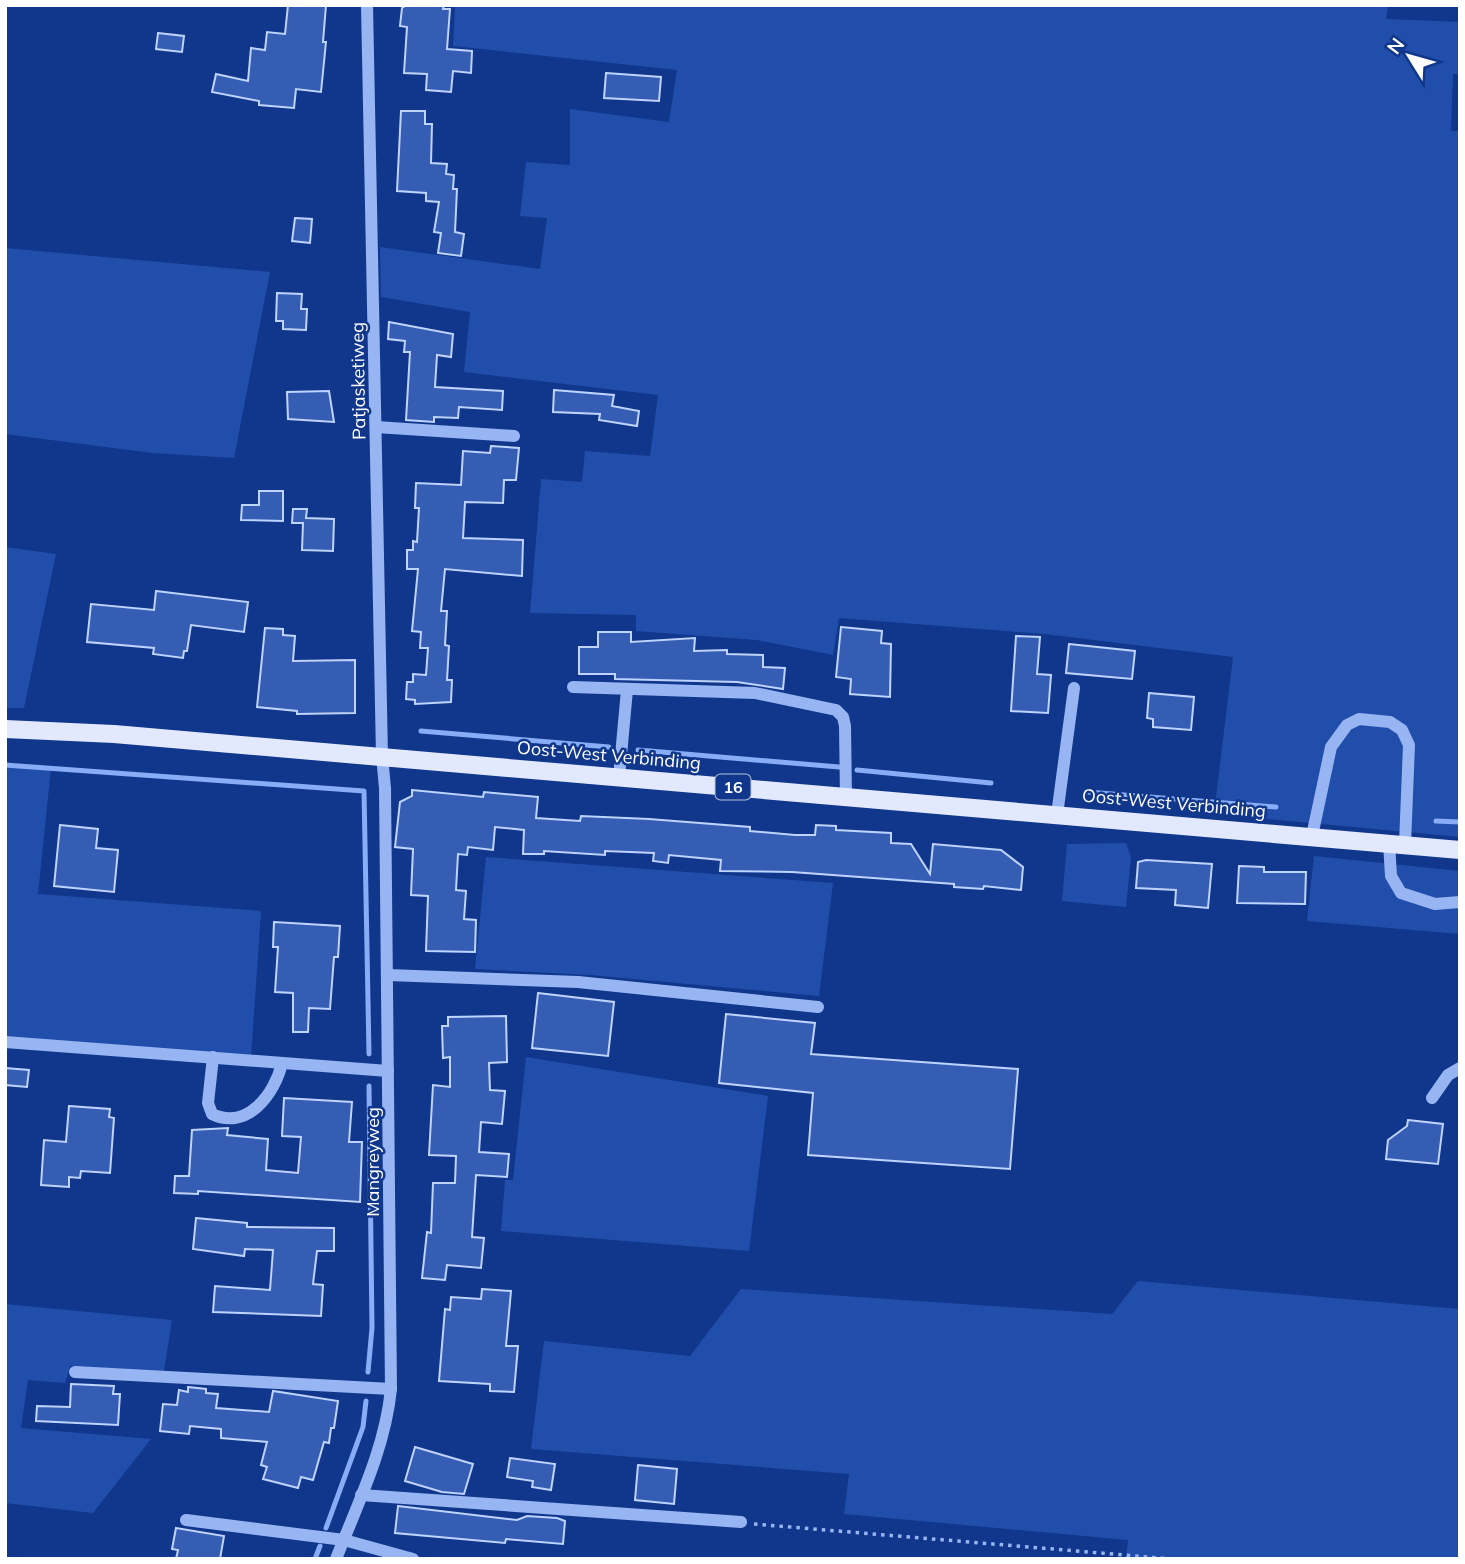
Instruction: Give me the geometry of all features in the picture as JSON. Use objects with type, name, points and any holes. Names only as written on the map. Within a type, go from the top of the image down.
[{"type":"main road","name":"Oost-West Verbinding","points":[[5,729],[114,734],[382,756],[1460,850]]},
{"type":"street","name":"Patjasketiweg","points":[[367,5],[382,756]]},
{"type":"street","points":[[376,427],[513,436]]},
{"type":"street","points":[[573,687],[755,693],[836,710],[844,717],[846,797]]},
{"type":"street","points":[[1057,815],[1074,688]]},
{"type":"street","points":[[619,777],[627,690]]},
{"type":"street","points":[[1312,836],[1331,747],[1347,725],[1359,719],[1390,722],[1402,730],[1409,745],[1391,876],[1401,894],[1435,904],[1460,902]]},
{"type":"street","name":"Mangreyweg","points":[[336,1559],[386,1427],[391,1389],[388,975],[382,756]]},
{"type":"street","points":[[388,975],[578,982],[818,1007]]},
{"type":"street","points":[[5,1042],[388,1071]]},
{"type":"street","points":[[213,1057],[208,1103],[212,1114],[224,1120],[242,1119],[253,1111],[278,1082],[282,1063]]},
{"type":"street","points":[[1432,1098],[1448,1075],[1460,1068]]},
{"type":"street","points":[[75,1372],[391,1389]]},
{"type":"street","points":[[361,1495],[741,1522]]},
{"type":"street","points":[[186,1520],[344,1540],[413,1559]]},
{"type":"path","points":[[741,1522],[1172,1559]]},
{"type":"shaded area","points":[[455,5],[1388,5],[1386,19],[1460,22],[1460,74],[1453,74],[1451,131],[1460,131],[1460,837],[1214,814],[1233,657],[1045,634],[839,618],[833,655],[757,640],[636,631],[636,615],[530,613],[541,479],[582,482],[585,451],[650,456],[658,395],[464,372],[470,312],[381,297],[380,247],[540,269],[547,218],[520,216],[526,162],[570,165],[570,109],[669,122],[677,70],[453,46]]},
{"type":"shaded area","points":[[5,248],[270,272],[234,458],[152,453],[5,434]]},
{"type":"shaded area","points":[[5,547],[56,554],[24,708],[5,708]]},
{"type":"shaded area","points":[[8,765],[51,768],[38,894],[261,911],[251,1057],[5,1037],[5,784]]},
{"type":"shaded area","points":[[1126,843],[1131,857],[1126,907],[1062,901],[1067,844]]},
{"type":"shaded area","points":[[1314,856],[1460,871],[1460,934],[1307,921]]},
{"type":"shaded area","points":[[486,857],[833,883],[819,996],[591,975],[475,969]]},
{"type":"shaded area","points":[[526,1057],[768,1096],[749,1251],[501,1231],[505,1180],[513,1180]]},
{"type":"shaded area","points":[[1138,1281],[1460,1309],[1460,1559],[1126,1559],[1128,1540],[844,1514],[849,1474],[531,1449],[544,1341],[690,1356],[741,1289],[1112,1314]]},
{"type":"shaded area","points":[[5,1304],[172,1320],[164,1371],[70,1366],[65,1383],[28,1380],[21,1428],[151,1439],[93,1513],[5,1503]]},
{"type":"building","points":[[288,5],[326,5],[323,42],[326,42],[321,92],[296,89],[294,108],[259,105],[259,101],[212,92],[216,74],[248,81],[251,48],[265,50],[267,32],[285,34]]},
{"type":"building","points":[[407,5],[444,5],[443,9],[450,9],[447,49],[472,51],[471,73],[453,71],[451,92],[426,90],[427,74],[404,73],[407,27],[400,26],[402,8]]},
{"type":"building","points":[[158,33],[184,36],[182,52],[156,49]]},
{"type":"building","points":[[606,73],[661,77],[659,101],[604,98]]},
{"type":"building","points":[[401,111],[425,111],[425,124],[432,124],[431,163],[447,164],[446,174],[454,175],[453,189],[457,189],[455,232],[464,234],[461,256],[438,253],[441,233],[434,232],[439,202],[426,201],[426,193],[397,191]]},
{"type":"building","points":[[295,218],[312,219],[310,243],[292,241]]},
{"type":"building","points":[[277,293],[302,294],[301,309],[307,309],[306,330],[283,329],[283,321],[276,321]]},
{"type":"building","points":[[389,322],[453,334],[451,357],[437,355],[435,387],[503,391],[502,410],[459,407],[458,418],[434,417],[434,422],[406,420],[410,352],[404,352],[405,341],[388,339]]},
{"type":"building","points":[[554,390],[614,395],[612,406],[639,411],[637,426],[599,420],[600,414],[553,412]]},
{"type":"building","points":[[329,391],[334,422],[288,419],[287,392]]},
{"type":"building","points":[[491,446],[519,448],[516,480],[504,480],[503,503],[465,502],[463,538],[523,540],[522,576],[445,569],[441,611],[447,611],[445,645],[449,646],[447,680],[452,680],[451,702],[415,704],[415,700],[406,699],[407,682],[413,682],[413,674],[426,675],[428,648],[420,648],[421,632],[412,631],[418,569],[407,569],[407,550],[413,550],[413,541],[417,542],[419,508],[415,508],[416,483],[461,485],[463,451],[490,453]]},
{"type":"building","points":[[259,491],[283,491],[283,521],[241,520],[242,505],[259,505]]},
{"type":"building","points":[[293,509],[307,509],[306,518],[334,519],[333,551],[302,550],[303,523],[292,523]]},
{"type":"building","points":[[156,591],[248,602],[244,632],[191,625],[187,651],[184,651],[183,658],[153,654],[154,648],[87,642],[91,604],[154,610]]},
{"type":"building","points":[[841,627],[882,631],[881,643],[891,644],[890,697],[850,694],[851,679],[836,677]]},
{"type":"building","points":[[265,628],[283,629],[283,635],[295,636],[293,661],[355,660],[355,713],[297,714],[297,711],[257,707]]},
{"type":"building","points":[[598,632],[631,632],[631,642],[695,638],[694,651],[727,650],[727,654],[763,655],[763,667],[785,668],[783,689],[737,682],[615,679],[615,674],[579,674],[579,647],[598,647]]},
{"type":"building","points":[[1016,636],[1040,637],[1037,674],[1051,675],[1048,713],[1011,711]]},
{"type":"building","points":[[1069,644],[1135,651],[1132,679],[1066,673]]},
{"type":"building","points":[[1149,693],[1194,697],[1191,730],[1153,727],[1153,719],[1147,718]]},
{"type":"building","points":[[412,790],[483,797],[484,792],[538,797],[536,818],[580,821],[581,816],[649,819],[750,827],[750,831],[795,835],[815,835],[816,825],[836,826],[836,830],[891,833],[891,843],[911,844],[930,874],[933,844],[1001,850],[1023,867],[1021,890],[984,886],[983,889],[954,887],[954,884],[792,872],[720,871],[721,860],[669,855],[668,863],[653,861],[654,853],[605,851],[605,855],[544,851],[544,854],[523,854],[524,830],[495,827],[493,850],[468,847],[467,855],[458,854],[456,890],[466,891],[464,919],[476,920],[475,952],[426,951],[428,896],[411,895],[413,849],[395,847],[400,802],[412,796]]},
{"type":"building","points":[[60,825],[98,829],[96,848],[118,850],[114,892],[54,886]]},
{"type":"building","points":[[1146,860],[1212,864],[1208,908],[1175,905],[1176,890],[1136,888],[1138,862]]},
{"type":"building","points":[[1239,866],[1264,867],[1264,872],[1306,872],[1305,904],[1237,903]]},
{"type":"building","points":[[274,922],[340,926],[338,957],[334,957],[330,1009],[309,1008],[308,1032],[293,1032],[293,993],[275,992],[278,947],[273,947]]},
{"type":"building","points":[[538,993],[614,1002],[608,1056],[532,1048]]},
{"type":"building","points":[[726,1014],[815,1023],[811,1054],[1018,1069],[1010,1169],[808,1155],[813,1093],[719,1083]]},
{"type":"building","points":[[506,1016],[507,1062],[489,1063],[490,1090],[505,1091],[502,1124],[481,1122],[479,1152],[509,1154],[507,1177],[476,1175],[472,1237],[484,1238],[481,1268],[447,1265],[445,1280],[422,1278],[427,1232],[431,1233],[433,1183],[455,1183],[456,1156],[429,1155],[433,1085],[450,1087],[450,1057],[443,1058],[442,1026],[448,1026],[448,1017]]},
{"type":"building","points":[[5,1068],[29,1070],[27,1087],[5,1085]]},
{"type":"building","points":[[284,1098],[352,1102],[349,1142],[362,1142],[360,1202],[198,1191],[198,1194],[174,1193],[175,1176],[189,1176],[192,1130],[228,1128],[227,1135],[268,1139],[266,1170],[298,1173],[301,1137],[282,1136]]},
{"type":"building","points":[[69,1106],[110,1109],[109,1117],[114,1118],[110,1173],[81,1171],[80,1178],[69,1177],[69,1187],[41,1185],[44,1140],[66,1142]]},
{"type":"building","points":[[1408,1120],[1443,1124],[1438,1164],[1386,1159],[1388,1140],[1407,1126]]},
{"type":"building","points":[[196,1218],[247,1223],[247,1227],[334,1228],[334,1251],[317,1251],[313,1284],[323,1285],[321,1316],[213,1312],[215,1286],[270,1290],[273,1250],[245,1249],[244,1256],[193,1249]]},
{"type":"building","points":[[482,1289],[511,1291],[506,1346],[518,1346],[514,1392],[490,1391],[490,1384],[439,1381],[445,1309],[450,1310],[451,1297],[481,1299]]},
{"type":"building","points":[[71,1384],[114,1386],[113,1394],[120,1394],[118,1425],[36,1421],[37,1406],[70,1407]]},
{"type":"building","points":[[188,1387],[206,1389],[206,1393],[218,1394],[216,1408],[269,1412],[273,1391],[338,1401],[334,1428],[331,1428],[329,1443],[324,1442],[313,1480],[301,1477],[298,1488],[263,1479],[267,1467],[261,1465],[267,1442],[221,1438],[221,1429],[190,1426],[189,1434],[160,1431],[163,1404],[177,1405],[179,1390],[188,1392]]},
{"type":"building","points":[[415,1447],[473,1464],[464,1494],[442,1492],[405,1481]]},
{"type":"building","points":[[510,1458],[555,1464],[551,1490],[532,1487],[533,1481],[507,1477]]},
{"type":"building","points":[[638,1465],[677,1469],[674,1504],[635,1500]]},
{"type":"building","points":[[398,1506],[517,1520],[527,1516],[557,1518],[565,1521],[563,1544],[506,1539],[505,1543],[395,1533]]},
{"type":"building","points":[[176,1528],[224,1536],[220,1559],[176,1559],[178,1550],[172,1549]]},
{"type":"waterway","points":[[421,731],[609,747]]},
{"type":"waterway","points":[[638,750],[839,767]]},
{"type":"waterway","points":[[5,765],[364,791],[369,1054]]},
{"type":"waterway","points":[[857,770],[991,783]]},
{"type":"waterway","points":[[1087,792],[1276,807]]},
{"type":"waterway","points":[[1436,821],[1460,822]]},
{"type":"waterway","points":[[368,1372],[372,1328],[369,1086]]},
{"type":"waterway","points":[[326,1528],[363,1427],[366,1401]]},
{"type":"waterway","points":[[315,1559],[320,1546]]}]
